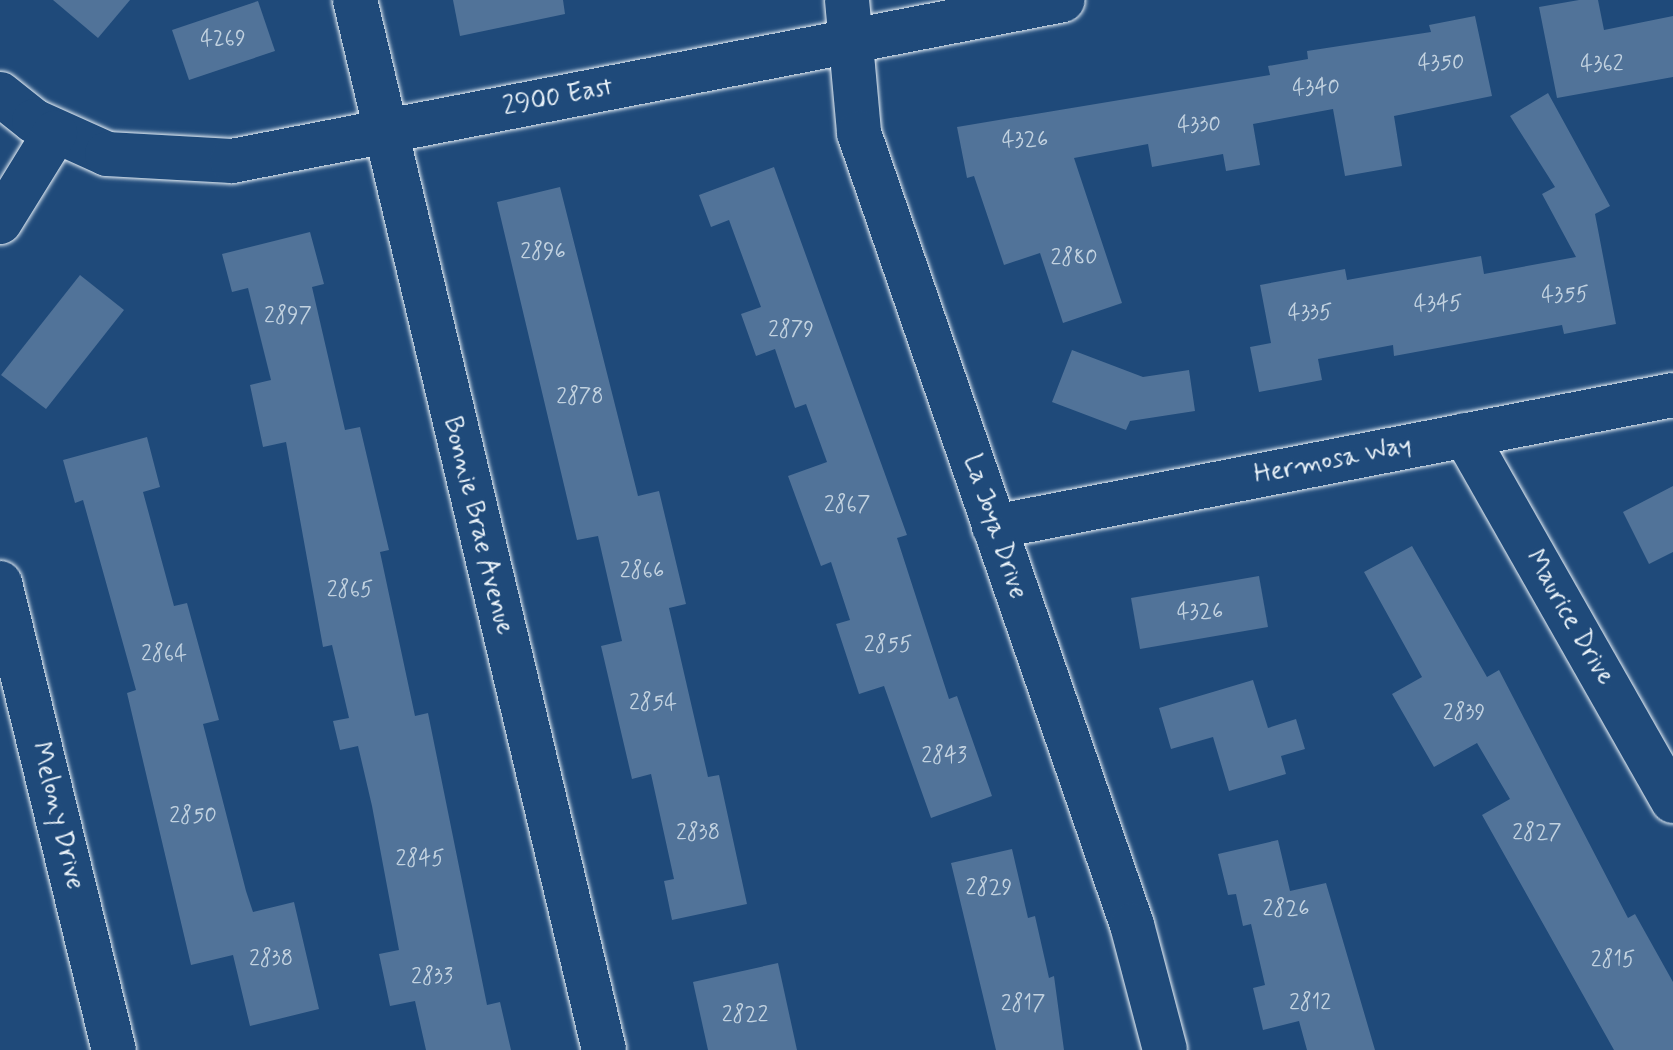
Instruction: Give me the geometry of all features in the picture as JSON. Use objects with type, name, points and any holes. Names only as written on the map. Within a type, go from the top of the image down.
[{"type":"street","name":"Bonnie Brae Avenue","points":[[355,0],[382,132],[604,1050]]},
{"type":"street","name":"2900 East","points":[[0,94],[55,133],[136,160],[232,161],[382,132],[849,21],[1063,0]]},
{"type":"street","name":"La Joya Drive","points":[[849,21],[859,133],[1132,925],[1165,1050]]},
{"type":"street","points":[[0,222],[55,133]]},
{"type":"street","name":"Hermosa Way","points":[[994,527],[1673,395]]},
{"type":"street","name":"Maurice Drive","points":[[1465,435],[1673,801]]},
{"type":"street","name":"Melony Drive","points":[[0,583],[114,1050]]},
{"type":"building","points":[[53,0],[130,0],[98,38]]},
{"type":"building","points":[[453,0],[563,0],[565,14],[460,36]]},
{"type":"building","points":[[1598,0],[1604,30],[1673,16],[1673,77],[1557,98],[1539,7]]},
{"type":"building","points":[[258,1],[275,51],[189,80],[172,30]]},
{"type":"building","points":[[1475,16],[1492,96],[1394,116],[1402,166],[1345,176],[1333,109],[1253,124],[1260,165],[1226,171],[1223,154],[1152,167],[1148,144],[1074,158],[1122,303],[1063,323],[1040,253],[1004,265],[974,176],[967,178],[957,127],[1270,75],[1268,66],[1308,59],[1307,51],[1431,32],[1429,25]]},
{"type":"building","points":[[1548,93],[1610,206],[1595,214],[1616,324],[1564,334],[1562,325],[1394,356],[1393,345],[1318,359],[1322,380],[1259,392],[1250,347],[1271,343],[1260,285],[1345,269],[1347,280],[1481,256],[1484,274],[1576,257],[1542,194],[1555,187],[1510,116]]},
{"type":"building","points":[[774,167],[907,535],[897,538],[949,699],[957,696],[992,796],[931,818],[884,686],[859,694],[836,624],[850,620],[831,562],[821,566],[788,476],[827,462],[806,404],[795,408],[775,349],[756,356],[741,314],[761,307],[729,220],[711,227],[699,195]]},
{"type":"building","points":[[560,187],[638,496],[659,491],[686,604],[669,608],[708,777],[719,775],[747,904],[672,920],[664,881],[674,879],[651,774],[632,779],[601,646],[622,641],[598,536],[577,540],[497,202]]},
{"type":"building","points":[[310,232],[324,284],[312,287],[345,430],[360,427],[389,550],[380,552],[415,716],[428,713],[487,1005],[500,1002],[511,1050],[426,1050],[415,1001],[390,1006],[379,954],[399,950],[372,806],[358,746],[340,750],[333,721],[349,718],[332,645],[323,647],[286,442],[263,447],[250,385],[271,380],[248,288],[232,292],[222,254]]},
{"type":"building","points":[[80,275],[124,310],[46,409],[1,375]]},
{"type":"building","points":[[1072,350],[1143,377],[1189,370],[1195,411],[1130,421],[1126,430],[1052,402]]},
{"type":"building","points":[[147,437],[160,487],[143,492],[174,606],[187,603],[219,720],[203,724],[246,891],[253,912],[294,902],[319,1009],[250,1026],[233,955],[191,965],[127,693],[136,690],[83,500],[75,503],[63,460]]},
{"type":"building","points":[[1673,486],[1673,552],[1649,564],[1623,512]]},
{"type":"building","points":[[1412,546],[1487,677],[1499,670],[1628,918],[1635,914],[1673,982],[1673,1050],[1614,1050],[1482,815],[1510,799],[1477,743],[1434,767],[1392,694],[1422,677],[1364,572]]},
{"type":"building","points":[[1259,576],[1268,627],[1140,649],[1131,598]]},
{"type":"building","points":[[1253,680],[1268,728],[1296,719],[1305,749],[1281,756],[1286,774],[1229,791],[1213,737],[1171,749],[1159,708]]},
{"type":"building","points":[[1278,840],[1290,891],[1326,883],[1375,1050],[1307,1050],[1299,1021],[1263,1030],[1253,988],[1265,985],[1251,924],[1243,926],[1236,894],[1228,895],[1218,854]]},
{"type":"building","points":[[1012,849],[1028,918],[1035,916],[1049,978],[1054,976],[1064,1050],[996,1050],[951,863]]},
{"type":"building","points":[[778,963],[797,1050],[708,1050],[693,982]]}]
